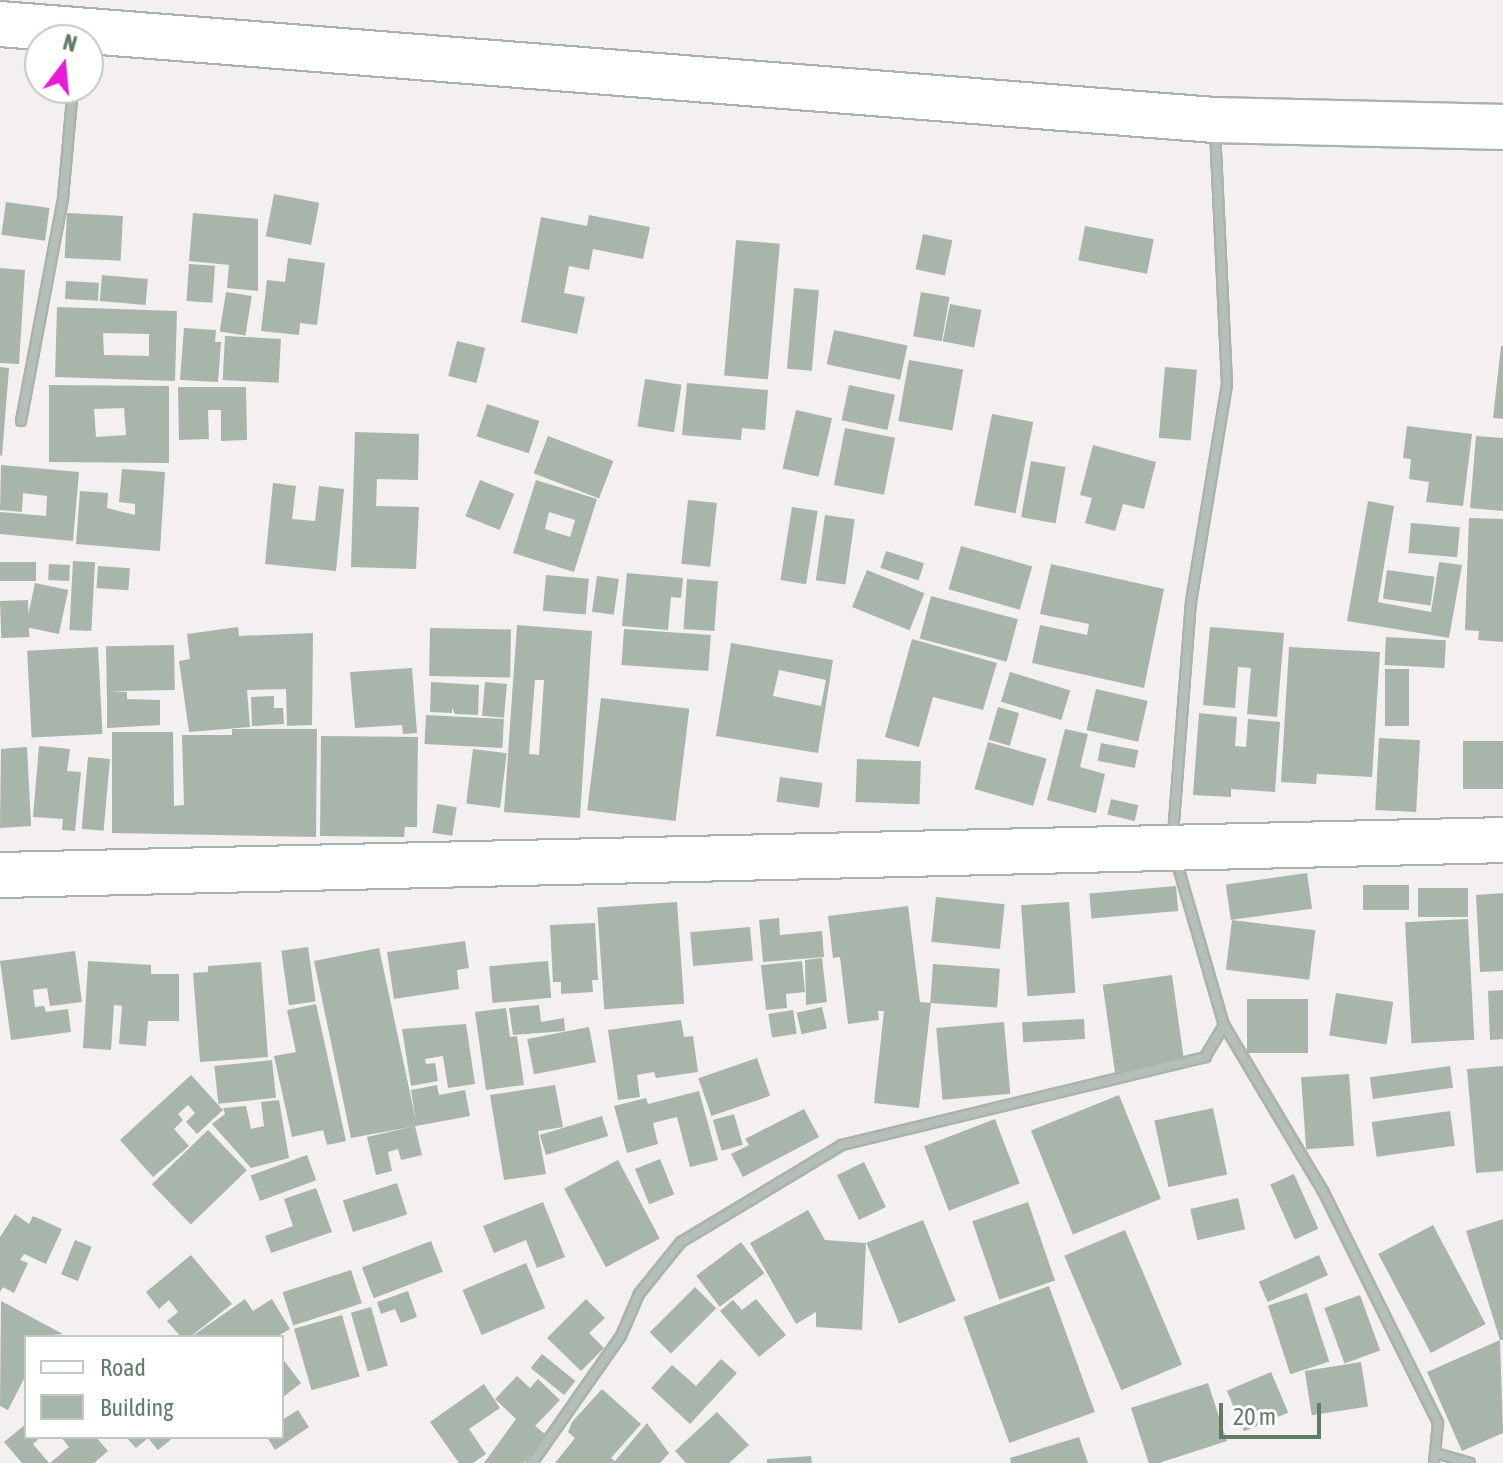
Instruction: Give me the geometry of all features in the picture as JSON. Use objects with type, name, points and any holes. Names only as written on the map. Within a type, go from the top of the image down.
[{"type":"main road","points":[[0,24],[24,28]]},
{"type":"main road","points":[[104,37],[1215,120],[1503,127]]},
{"type":"main road","points":[[0,875],[1503,840]]},
{"type":"street","points":[[21,421],[63,198],[72,104]]},
{"type":"street","points":[[1215,120],[1227,384],[1191,602],[1172,846],[1224,1025],[1323,1191],[1438,1423],[1436,1459],[1470,1463]]},
{"type":"street","points":[[532,1463],[621,1336],[639,1294],[681,1242],[842,1145],[1205,1057],[1224,1025]]},
{"type":"building","points":[[274,194],[319,203],[311,245],[266,236]]},
{"type":"building","points":[[6,202],[50,208],[45,241],[1,235]]},
{"type":"building","points":[[67,213],[123,216],[121,261],[65,258]]},
{"type":"building","points":[[193,213],[258,219],[258,291],[227,288],[229,265],[189,261]]},
{"type":"building","points":[[589,215],[650,227],[643,259],[593,249],[589,270],[569,266],[564,293],[585,297],[577,334],[521,322],[541,217],[587,226]]},
{"type":"building","points":[[1085,226],[1154,239],[1147,274],[1078,260]]},
{"type":"building","points":[[923,234],[952,240],[945,275],[916,269]]},
{"type":"building","points":[[736,240],[780,244],[768,379],[724,375]]},
{"type":"building","points":[[288,258],[325,263],[317,325],[300,323],[299,335],[261,331],[267,280],[285,282]]},
{"type":"building","points":[[189,264],[215,266],[212,303],[186,301]]},
{"type":"building","points":[[0,268],[25,270],[19,364],[0,363]]},
{"type":"building","points":[[102,275],[148,279],[146,305],[100,301]]},
{"type":"building","points":[[66,281],[99,283],[98,301],[65,299]]},
{"type":"building","points":[[794,288],[819,290],[812,371],[787,369]]},
{"type":"building","points":[[226,292],[252,296],[245,336],[220,332]]},
{"type":"building","points":[[921,292],[950,297],[942,341],[913,336]]},
{"type":"building","points":[[950,304],[981,310],[974,347],[943,341]]},
{"type":"building","points":[[57,307],[177,311],[175,381],[55,377]],"holes":[[[103,333],[149,334],[149,356],[104,355]]]},
{"type":"building","points":[[184,328],[216,330],[215,342],[221,342],[218,382],[180,380]]},
{"type":"building","points":[[834,330],[907,346],[900,380],[827,364]]},
{"type":"building","points":[[225,336],[281,339],[279,383],[223,380]]},
{"type":"building","points":[[457,341],[485,348],[476,383],[448,376]]},
{"type":"building","points":[[1503,346],[1503,419],[1493,418]]},
{"type":"building","points":[[909,360],[963,370],[952,431],[898,421]]},
{"type":"building","points":[[0,367],[9,368],[2,456],[0,455]]},
{"type":"building","points":[[1165,367],[1197,370],[1191,441],[1159,438]]},
{"type":"building","points":[[645,379],[682,385],[674,432],[637,426]]},
{"type":"building","points":[[687,383],[768,390],[765,430],[742,428],[741,440],[682,435]]},
{"type":"building","points":[[49,385],[169,386],[169,463],[49,462]],"holes":[[[124,408],[126,435],[96,437],[94,409]]]},
{"type":"building","points":[[849,385],[895,395],[887,430],[842,420]]},
{"type":"building","points":[[178,387],[246,387],[247,440],[221,441],[221,410],[208,410],[209,439],[179,440]]},
{"type":"building","points":[[487,404],[539,421],[529,453],[476,436]]},
{"type":"building","points":[[796,410],[832,418],[819,477],[783,468]]},
{"type":"building","points":[[992,414],[1033,422],[1015,513],[974,505]]},
{"type":"building","points":[[1407,426],[1472,434],[1463,506],[1426,502],[1429,482],[1409,479],[1411,459],[1403,458]]},
{"type":"building","points":[[845,428],[895,438],[884,495],[834,485]]},
{"type":"building","points":[[355,432],[419,434],[418,480],[377,479],[376,506],[419,507],[416,569],[351,567]]},
{"type":"building","points":[[548,436],[613,461],[599,498],[534,473]]},
{"type":"building","points":[[1476,436],[1503,438],[1503,511],[1470,508]]},
{"type":"building","points":[[1093,445],[1156,462],[1144,509],[1123,504],[1115,531],[1085,523],[1092,498],[1080,495]]},
{"type":"building","points":[[1031,461],[1065,467],[1056,523],[1021,517]]},
{"type":"building","points":[[1,465],[79,472],[73,541],[0,534],[0,512],[46,516],[47,496],[23,493],[22,512],[0,510]]},
{"type":"building","points":[[122,469],[165,472],[160,551],[76,544],[80,491],[108,493],[107,508],[135,515],[135,504],[119,502]]},
{"type":"building","points":[[480,480],[514,494],[500,530],[465,516]]},
{"type":"building","points":[[536,480],[597,499],[574,572],[513,553]],"holes":[[[549,512],[575,520],[570,537],[545,529]]]},
{"type":"building","points":[[273,483],[296,486],[292,519],[315,521],[319,486],[344,489],[336,571],[265,564]]},
{"type":"building","points":[[688,500],[717,503],[710,567],[681,564]]},
{"type":"building","points":[[1368,501],[1394,506],[1378,602],[1431,612],[1439,562],[1462,565],[1449,638],[1347,621]]},
{"type":"building","points":[[792,507],[818,511],[806,584],[780,580]]},
{"type":"building","points":[[825,515],[855,519],[846,585],[816,580]]},
{"type":"building","points":[[1469,518],[1503,519],[1503,642],[1478,640],[1479,631],[1465,630]]},
{"type":"building","points":[[1411,523],[1460,527],[1457,557],[1408,553]]},
{"type":"building","points":[[961,546],[1032,566],[1020,610],[949,589]]},
{"type":"building","points":[[886,551],[924,563],[918,580],[880,568]]},
{"type":"building","points":[[73,561],[95,562],[91,631],[69,630]]},
{"type":"building","points":[[0,562],[36,562],[36,581],[0,581]]},
{"type":"building","points":[[49,564],[70,565],[69,581],[48,580]]},
{"type":"building","points":[[1051,564],[1164,589],[1144,688],[1032,663],[1040,625],[1087,635],[1089,624],[1040,614]]},
{"type":"building","points":[[98,566],[130,568],[128,590],[96,588]]},
{"type":"building","points":[[867,570],[924,593],[910,630],[852,607]]},
{"type":"building","points":[[1387,570],[1435,577],[1430,605],[1383,599]]},
{"type":"building","points":[[627,573],[683,578],[681,598],[671,597],[668,630],[622,626]]},
{"type":"building","points":[[546,575],[589,579],[586,615],[543,611]]},
{"type":"building","points":[[597,576],[619,579],[614,615],[592,612]]},
{"type":"building","points":[[687,579],[718,581],[714,631],[684,629]]},
{"type":"building","points":[[35,583],[68,590],[59,634],[26,627]]},
{"type":"building","points":[[931,596],[1018,619],[1007,662],[920,639]]},
{"type":"building","points":[[28,600],[29,637],[1,638],[0,601]]},
{"type":"building","points":[[517,625],[592,631],[580,818],[504,812]],"holes":[[[535,680],[544,680],[539,755],[529,754]]]},
{"type":"building","points":[[238,627],[239,636],[313,633],[312,725],[287,726],[286,689],[247,690],[250,727],[189,732],[179,661],[190,659],[187,634]]},
{"type":"building","points":[[1210,627],[1284,633],[1277,717],[1247,714],[1251,668],[1238,667],[1235,708],[1203,705]]},
{"type":"building","points":[[430,628],[511,629],[510,677],[429,676]]},
{"type":"building","points":[[624,629],[711,635],[708,671],[621,665]]},
{"type":"building","points":[[1386,637],[1446,640],[1444,668],[1385,665]]},
{"type":"building","points":[[912,639],[997,663],[983,710],[933,697],[919,747],[885,737]]},
{"type":"building","points":[[731,643],[833,660],[818,753],[716,736]],"holes":[[[779,670],[826,680],[821,706],[773,696]]]},
{"type":"building","points":[[174,645],[175,690],[107,691],[106,646]]},
{"type":"building","points":[[98,647],[103,734],[32,738],[27,651]]},
{"type":"building","points":[[1289,647],[1380,652],[1372,777],[1317,774],[1316,784],[1281,782]]},
{"type":"building","points":[[412,668],[417,733],[403,734],[402,725],[355,728],[350,672]]},
{"type":"building","points":[[1385,669],[1409,669],[1409,726],[1385,726]]},
{"type":"building","points":[[1010,672],[1070,690],[1061,720],[1001,702]]},
{"type":"building","points":[[431,682],[479,685],[478,715],[455,714],[452,708],[452,713],[430,712]]},
{"type":"building","points":[[485,682],[507,684],[504,718],[482,716]]},
{"type":"building","points":[[1096,689],[1148,701],[1138,742],[1087,730]]},
{"type":"building","points":[[107,691],[127,692],[127,699],[160,700],[160,725],[107,728]]},
{"type":"building","points":[[274,696],[274,708],[283,708],[284,724],[252,726],[251,697]]},
{"type":"building","points":[[601,698],[689,709],[676,821],[587,810]]},
{"type":"building","points":[[998,707],[1019,713],[1010,746],[989,740]]},
{"type":"building","points":[[1199,713],[1237,717],[1235,746],[1246,747],[1248,719],[1280,722],[1275,792],[1231,789],[1231,797],[1193,795]]},
{"type":"building","points":[[426,715],[504,719],[502,748],[424,744]]},
{"type":"building","points":[[232,729],[317,729],[316,837],[112,833],[112,732],[173,732],[174,806],[184,805],[182,735],[232,735]]},
{"type":"building","points":[[1065,729],[1088,734],[1080,767],[1105,774],[1096,813],[1047,800]]},
{"type":"building","points":[[321,736],[418,737],[417,827],[405,827],[404,837],[320,836]]},
{"type":"building","points":[[1379,738],[1420,740],[1416,812],[1375,810]]},
{"type":"building","points":[[1463,741],[1503,741],[1503,789],[1463,789]]},
{"type":"building","points":[[988,742],[1047,759],[1033,806],[974,789]]},
{"type":"building","points":[[1101,743],[1138,750],[1135,768],[1098,761]]},
{"type":"building","points":[[39,746],[70,749],[67,771],[81,772],[75,831],[62,830],[63,819],[33,817]]},
{"type":"building","points":[[27,747],[31,826],[0,828],[1,749]]},
{"type":"building","points":[[473,749],[507,753],[500,808],[466,804]]},
{"type":"building","points":[[88,757],[110,759],[104,831],[82,829]]},
{"type":"building","points":[[857,759],[921,761],[919,804],[855,802]]},
{"type":"building","points":[[780,777],[823,783],[819,808],[777,802]]},
{"type":"building","points":[[1111,799],[1138,805],[1135,821],[1107,815]]},
{"type":"building","points":[[437,804],[457,807],[452,836],[432,833]]},
{"type":"building","points":[[1307,873],[1312,909],[1231,920],[1226,884]]},
{"type":"building","points":[[1363,885],[1409,885],[1409,910],[1363,910]]},
{"type":"building","points":[[1176,886],[1178,911],[1092,918],[1089,894]]},
{"type":"building","points":[[1418,888],[1468,888],[1468,917],[1418,917]]},
{"type":"building","points":[[1503,893],[1503,971],[1480,972],[1476,895]]},
{"type":"building","points":[[936,897],[1005,904],[1000,949],[931,942]]},
{"type":"building","points":[[677,902],[684,1004],[604,1009],[597,908]]},
{"type":"building","points":[[1069,902],[1075,993],[1027,996],[1021,905]]},
{"type":"building","points":[[908,906],[920,1002],[931,1003],[919,1108],[874,1103],[884,1011],[878,1011],[879,1020],[848,1024],[840,957],[833,958],[828,916]]},
{"type":"building","points":[[779,918],[780,935],[822,931],[824,957],[763,962],[759,920]]},
{"type":"building","points":[[1468,919],[1474,1040],[1411,1043],[1405,922]]},
{"type":"building","points":[[1232,920],[1315,930],[1309,980],[1226,970]]},
{"type":"building","points":[[595,923],[598,980],[592,980],[593,992],[561,994],[561,982],[553,982],[550,925]]},
{"type":"building","points":[[750,927],[753,961],[693,966],[690,932]]},
{"type":"building","points":[[465,941],[469,968],[457,970],[459,989],[394,999],[387,952]]},
{"type":"building","points":[[308,947],[316,1001],[289,1005],[281,951]]},
{"type":"building","points":[[379,948],[416,1121],[411,1090],[437,1085],[439,1095],[465,1090],[470,1116],[351,1138],[314,961]]},
{"type":"building","points":[[75,951],[82,1002],[50,1006],[47,988],[33,990],[35,1007],[44,1006],[46,1012],[68,1009],[71,1032],[11,1040],[0,961]]},
{"type":"building","points":[[822,958],[827,1002],[806,1005],[805,960]]},
{"type":"building","points":[[88,961],[151,965],[151,974],[179,974],[179,1021],[148,1021],[146,1046],[119,1044],[122,1006],[114,1005],[111,1050],[83,1048]]},
{"type":"building","points":[[548,961],[551,998],[492,1003],[489,966]]},
{"type":"building","points":[[802,961],[805,992],[786,994],[787,1008],[766,1010],[761,965]]},
{"type":"building","points":[[261,962],[268,1057],[200,1062],[193,973],[208,972],[208,966]]},
{"type":"building","points":[[933,964],[1000,969],[997,1008],[930,1003]]},
{"type":"building","points":[[1172,975],[1184,1062],[1115,1072],[1103,985]]},
{"type":"building","points":[[1503,990],[1503,1039],[1490,1040],[1488,991]]},
{"type":"building","points":[[1336,993],[1393,1002],[1387,1045],[1329,1035]]},
{"type":"building","points":[[1247,999],[1308,999],[1308,1053],[1247,1053]]},
{"type":"building","points":[[316,1004],[346,1141],[327,1145],[323,1130],[292,1137],[274,1056],[296,1052],[287,1010]]},
{"type":"building","points":[[539,1005],[541,1022],[564,1018],[565,1031],[513,1035],[509,1008]]},
{"type":"building","points":[[822,1007],[827,1028],[802,1034],[797,1013]]},
{"type":"building","points":[[506,1008],[510,1037],[517,1036],[524,1085],[486,1090],[475,1012]]},
{"type":"building","points":[[793,1010],[797,1034],[772,1038],[768,1014]]},
{"type":"building","points":[[1084,1019],[1085,1039],[1023,1042],[1022,1022]]},
{"type":"building","points":[[681,1020],[684,1037],[693,1036],[698,1072],[656,1078],[654,1072],[637,1075],[640,1097],[618,1100],[608,1030]]},
{"type":"building","points":[[1004,1022],[1010,1094],[943,1100],[936,1028]]},
{"type":"building","points":[[466,1024],[475,1084],[448,1088],[443,1056],[425,1059],[426,1064],[435,1063],[438,1081],[411,1086],[402,1029]]},
{"type":"building","points":[[589,1027],[596,1062],[534,1074],[527,1039]]},
{"type":"building","points":[[757,1058],[770,1096],[711,1116],[698,1078]]},
{"type":"building","points":[[272,1060],[276,1098],[218,1104],[214,1066]]},
{"type":"building","points":[[1450,1066],[1453,1088],[1373,1099],[1370,1077]]},
{"type":"building","points":[[1503,1066],[1503,1171],[1476,1173],[1467,1069]]},
{"type":"building","points":[[1349,1074],[1354,1146],[1306,1149],[1301,1077]]},
{"type":"building","points":[[191,1075],[223,1110],[197,1134],[186,1122],[195,1113],[188,1105],[178,1114],[183,1120],[174,1129],[189,1146],[153,1177],[120,1140]]},
{"type":"building","points":[[555,1085],[563,1127],[538,1131],[546,1174],[504,1180],[490,1095]]},
{"type":"building","points":[[699,1091],[718,1160],[690,1167],[677,1117],[653,1123],[658,1144],[627,1153],[614,1106],[646,1098],[648,1104]]},
{"type":"building","points":[[1119,1095],[1161,1199],[1073,1234],[1031,1131]]},
{"type":"building","points":[[279,1100],[289,1158],[251,1168],[212,1124],[225,1114],[223,1108],[246,1106],[251,1129],[264,1126],[261,1102]]},
{"type":"building","points":[[1213,1108],[1227,1175],[1168,1187],[1154,1120]]},
{"type":"building","points":[[804,1109],[819,1137],[743,1177],[731,1154],[749,1145],[745,1139]]},
{"type":"building","points":[[1450,1111],[1455,1146],[1377,1157],[1372,1122]]},
{"type":"building","points":[[734,1114],[743,1145],[722,1151],[713,1120]]},
{"type":"building","points":[[602,1116],[608,1136],[546,1155],[540,1135]]},
{"type":"building","points":[[995,1119],[1020,1183],[949,1211],[924,1146]]},
{"type":"building","points":[[415,1126],[422,1155],[401,1160],[398,1149],[388,1152],[392,1171],[376,1175],[367,1137]]},
{"type":"building","points":[[208,1130],[247,1170],[191,1224],[152,1184]]},
{"type":"building","points":[[307,1155],[316,1180],[260,1201],[251,1176]]},
{"type":"building","points":[[660,1159],[674,1194],[649,1204],[635,1169]]},
{"type":"building","points":[[618,1160],[660,1239],[606,1267],[564,1189]]},
{"type":"building","points":[[864,1162],[886,1207],[859,1220],[837,1175]]},
{"type":"building","points":[[1294,1174],[1318,1229],[1295,1239],[1270,1185]]},
{"type":"building","points":[[397,1183],[407,1214],[353,1232],[343,1201]]},
{"type":"building","points":[[316,1188],[332,1232],[271,1253],[265,1236],[293,1226],[284,1199]]},
{"type":"building","points":[[1238,1198],[1245,1229],[1197,1240],[1190,1209]]},
{"type":"building","points":[[543,1202],[565,1257],[537,1268],[526,1240],[494,1253],[483,1226]]},
{"type":"building","points":[[1028,1202],[1055,1280],[999,1300],[972,1221]]},
{"type":"building","points":[[808,1210],[825,1240],[866,1243],[862,1330],[816,1327],[816,1312],[796,1324],[750,1243]]},
{"type":"building","points":[[15,1214],[29,1224],[33,1216],[62,1229],[46,1264],[24,1254],[20,1260],[28,1263],[14,1293],[3,1287],[0,1292],[0,1237]]},
{"type":"building","points":[[1503,1219],[1503,1340],[1500,1340],[1466,1231]]},
{"type":"building","points":[[923,1220],[956,1301],[899,1324],[866,1243]]},
{"type":"building","points":[[1433,1225],[1486,1324],[1431,1353],[1378,1254]]},
{"type":"building","points":[[1125,1230],[1182,1364],[1121,1390],[1064,1256]]},
{"type":"building","points":[[75,1240],[92,1247],[78,1281],[61,1274]]},
{"type":"building","points":[[431,1241],[443,1272],[374,1298],[362,1268]]},
{"type":"building","points":[[741,1242],[764,1273],[720,1307],[696,1276]]},
{"type":"building","points":[[191,1255],[232,1304],[193,1335],[179,1335],[167,1321],[178,1312],[169,1300],[159,1309],[146,1292]]},
{"type":"building","points":[[1319,1255],[1328,1275],[1268,1302],[1259,1282]]},
{"type":"building","points":[[526,1263],[545,1308],[482,1335],[462,1290]]},
{"type":"building","points":[[351,1270],[362,1303],[293,1326],[283,1292]]},
{"type":"building","points":[[1049,1286],[1095,1412],[1009,1443],[963,1317]]},
{"type":"building","points":[[695,1287],[716,1308],[671,1353],[650,1332]]},
{"type":"building","points":[[408,1291],[417,1317],[401,1323],[395,1309],[381,1314],[377,1302]]},
{"type":"building","points":[[1307,1293],[1329,1361],[1290,1374],[1268,1306]]},
{"type":"building","points":[[1360,1295],[1380,1350],[1344,1363],[1324,1308]]},
{"type":"building","points":[[245,1299],[253,1311],[272,1299],[290,1329],[280,1335],[194,1335]]},
{"type":"building","points":[[586,1299],[605,1318],[589,1333],[604,1348],[581,1371],[547,1338]]},
{"type":"building","points":[[756,1299],[786,1335],[759,1357],[720,1311],[733,1300],[742,1310]]},
{"type":"building","points":[[1,1301],[63,1334],[24,1335],[24,1379],[8,1410],[0,1406]]},
{"type":"building","points":[[371,1307],[388,1366],[368,1371],[351,1313]]},
{"type":"building","points":[[342,1315],[360,1377],[312,1390],[294,1329]]},
{"type":"building","points":[[1500,1340],[1503,1433],[1462,1451],[1427,1372]]},
{"type":"building","points":[[542,1354],[575,1381],[564,1395],[531,1368]]},
{"type":"building","points":[[721,1359],[737,1373],[690,1424],[651,1388],[672,1365],[696,1386]]},
{"type":"building","points":[[284,1361],[301,1383],[284,1396]]},
{"type":"building","points":[[1361,1362],[1368,1406],[1312,1415],[1305,1371]]},
{"type":"building","points":[[1271,1372],[1288,1413],[1244,1431],[1227,1391]]},
{"type":"building","points":[[517,1376],[530,1388],[538,1379],[560,1400],[535,1426],[545,1434],[524,1463],[484,1463],[516,1419],[495,1399]]},
{"type":"building","points":[[1208,1383],[1227,1441],[1159,1463],[1149,1463],[1131,1408]]},
{"type":"building","points":[[484,1384],[500,1408],[469,1429],[486,1454],[473,1463],[459,1463],[430,1422]]},
{"type":"building","points":[[602,1389],[641,1424],[611,1458],[615,1461],[647,1423],[669,1453],[660,1463],[555,1463],[575,1438],[568,1432],[572,1422]]},
{"type":"building","points":[[298,1410],[309,1427],[275,1450],[268,1439],[284,1439],[284,1419]]},
{"type":"building","points":[[717,1412],[749,1445],[729,1463],[686,1463],[675,1451]]},
{"type":"building","points":[[24,1426],[24,1439],[39,1439],[33,1444],[49,1463],[22,1463],[4,1442]]},
{"type":"building","points":[[1079,1437],[1088,1463],[1011,1463],[1010,1458]]},
{"type":"building","points":[[63,1439],[98,1439],[108,1451],[94,1463],[50,1463],[69,1447]]},
{"type":"building","points":[[128,1439],[147,1439],[136,1448]]},
{"type":"building","points":[[149,1439],[172,1439],[158,1450]]},
{"type":"building","points":[[811,1456],[812,1463],[767,1463],[767,1459]]}]
